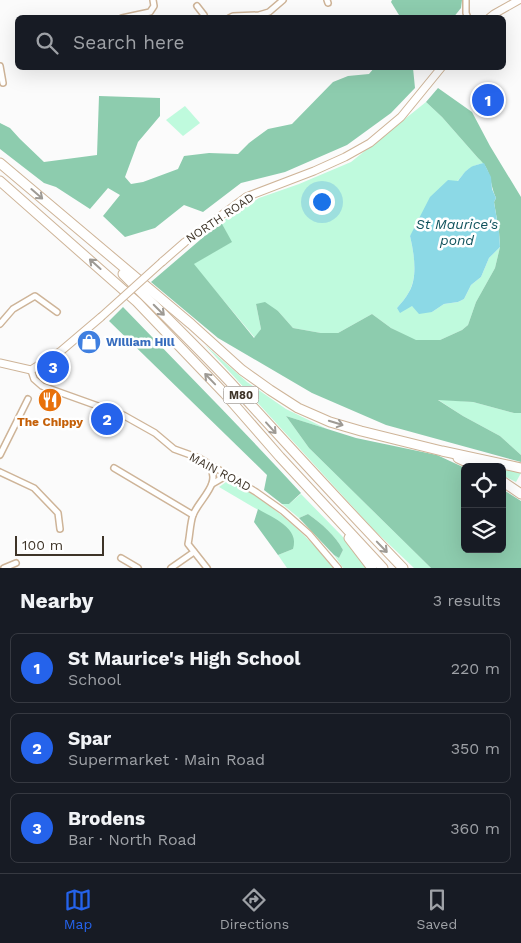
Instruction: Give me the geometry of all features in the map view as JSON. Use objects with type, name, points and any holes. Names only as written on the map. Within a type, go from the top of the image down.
[{"type":"highway","name":"M80","points":[[0,163],[191,324],[242,370],[298,408],[330,422],[442,451],[521,468]]},
{"type":"highway","name":"M80","points":[[0,181],[137,302],[225,394],[383,568]]},
{"type":"highway","name":"M80","points":[[75,227],[183,333],[403,568]]},
{"type":"highway","name":"M80","points":[[442,451],[468,463]]},
{"type":"highway","points":[[506,484],[521,494]]},
{"type":"highway","name":"M80","points":[[313,492],[372,568]]},
{"type":"main road","points":[[493,15],[519,0]]},
{"type":"main road","name":"NORTH ROAD","points":[[31,370],[61,351],[185,242],[246,197],[314,172],[370,142],[401,117],[439,70]]},
{"type":"main road","points":[[0,363],[31,370]]},
{"type":"street","points":[[136,15],[150,12],[154,6],[153,0]]},
{"type":"street","points":[[259,15],[269,12],[283,0]]},
{"type":"street","points":[[466,0],[467,15]]},
{"type":"street","points":[[198,6],[204,15]]},
{"type":"street","points":[[0,67],[3,83]]},
{"type":"street","points":[[0,324],[13,309],[35,296],[57,312]]},
{"type":"street","name":"MAIN ROAD","points":[[31,370],[34,379],[42,386],[123,415],[155,433],[174,449],[207,462],[256,492],[309,534],[338,568]]},
{"type":"street","points":[[0,455],[28,399]]},
{"type":"street","points":[[207,462],[214,477],[212,485],[193,515],[188,544],[207,568]]},
{"type":"street","points":[[114,468],[193,515]]},
{"type":"street","points":[[0,472],[34,488],[58,513],[60,529]]},
{"type":"street","points":[[212,485],[224,477],[231,477]]},
{"type":"street","points":[[171,568],[194,552]]},
{"type":"street","points":[[121,558],[138,568]]},
{"type":"street","points":[[4,568],[16,562]]},
{"type":"green space","points":[[392,0],[462,0],[461,8],[455,15],[399,15],[391,2]]},
{"type":"green space","points":[[372,70],[413,70],[415,88],[391,113],[347,145],[285,172],[241,183],[203,212],[184,205],[155,228],[125,237],[103,216],[120,195],[108,188],[90,209],[56,187],[44,183],[0,149],[0,123],[10,128],[44,162],[97,155],[99,96],[160,98],[160,116],[138,142],[125,177],[131,184],[143,182],[178,169],[184,156],[209,153],[238,154],[268,129],[292,124],[333,82],[348,76],[369,74]]},
{"type":"green space","points":[[438,88],[472,112],[521,197],[521,413],[514,413],[473,402],[438,400],[500,436],[521,455],[521,462],[386,425],[312,393],[218,338],[151,282],[221,222],[232,242],[194,264],[254,338],[261,329],[256,304],[265,302],[278,311],[293,328],[321,333],[338,333],[372,314],[391,328],[416,340],[440,340],[462,330],[468,325],[476,302],[495,268],[500,247],[494,202],[496,198],[486,167],[442,117],[426,102]]},
{"type":"green space","points":[[426,102],[484,163],[467,170],[410,236],[414,257],[414,279],[408,294],[397,308],[412,306],[432,312],[444,304],[464,299],[471,285],[481,277],[489,258],[500,247],[495,268],[476,302],[468,325],[462,330],[440,340],[416,341],[391,328],[372,314],[338,333],[321,333],[293,328],[278,311],[256,304],[261,329],[255,338],[193,264],[231,242],[221,222],[259,198],[299,184],[351,162]]},
{"type":"green space","points":[[185,106],[200,123],[183,136],[166,120]]},
{"type":"green space","points":[[123,307],[301,493],[289,504],[282,504],[264,490],[267,475],[109,321]]},
{"type":"green space","points":[[205,345],[247,382],[286,409],[327,429],[286,416],[309,448],[431,568],[414,568],[373,529]]},
{"type":"green space","points":[[437,399],[473,402],[514,413],[521,413],[521,455],[500,436]]},
{"type":"green space","points":[[286,416],[356,438],[437,455],[461,466],[461,553],[506,553],[506,492],[521,501],[521,568],[431,568],[309,448]]},
{"type":"green space","points":[[506,470],[521,473],[516,482],[506,477]]},
{"type":"green space","points":[[226,482],[234,484],[259,498],[282,516],[315,546],[333,568],[287,568],[278,555],[293,549],[284,525],[219,487]]},
{"type":"green space","points":[[301,494],[370,568],[343,568],[334,555],[339,558],[343,550],[332,535],[308,514],[299,518],[282,504],[289,504]]},
{"type":"green space","points":[[258,509],[278,520],[289,529],[293,535],[293,549],[278,555],[254,522]]},
{"type":"green space","points":[[308,514],[336,539],[343,550],[339,558],[299,518]]},
{"type":"water","name":"St Maurice's pond","points":[[484,163],[491,177],[492,189],[496,198],[494,202],[500,247],[489,258],[481,277],[471,285],[464,299],[444,304],[432,312],[419,314],[412,306],[400,313],[397,308],[408,294],[414,279],[414,257],[410,236],[430,197],[448,180],[458,181],[469,169]]},
{"type":"place","name":"St Maurice's High School","points":[[488,100]]},
{"type":"place","name":"William Hill","points":[[89,342]]},
{"type":"place","name":"Brodens","points":[[53,367]]},
{"type":"place","name":"The Chippy","points":[[50,400]]},
{"type":"place","name":"Spar","points":[[107,419]]}]
